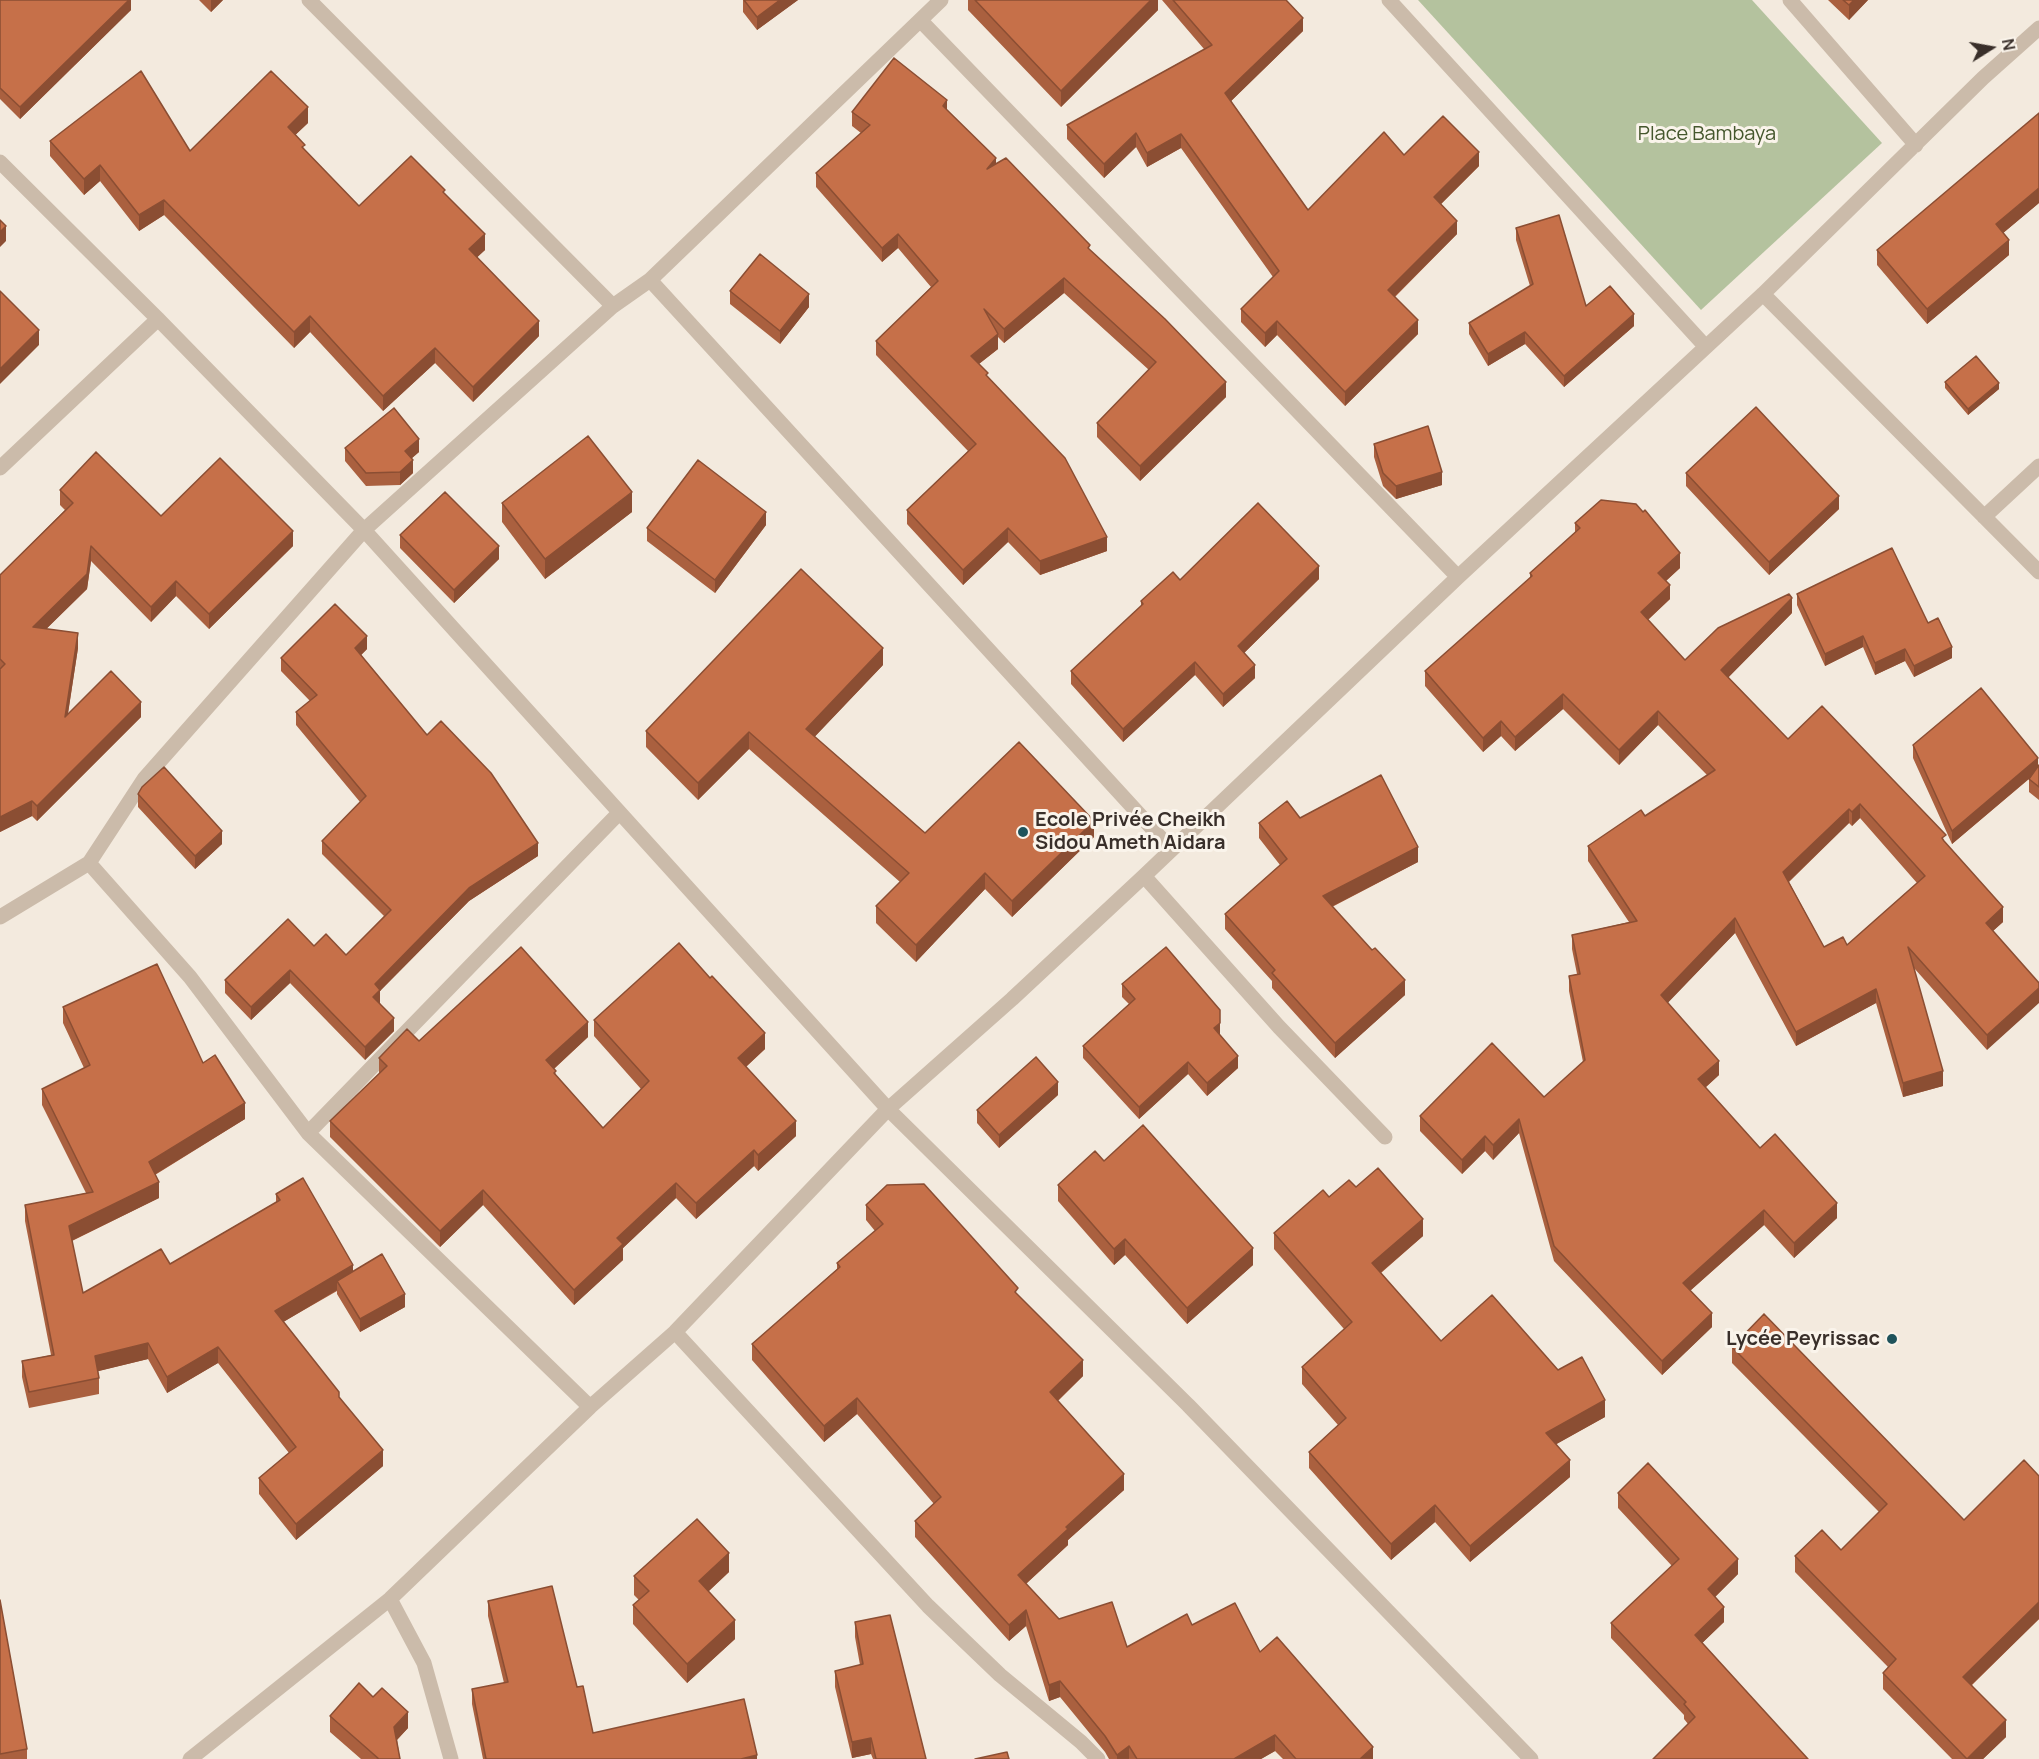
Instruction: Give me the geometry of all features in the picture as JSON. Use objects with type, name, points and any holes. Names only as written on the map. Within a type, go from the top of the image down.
[{"type":"street","points":[[309,0],[613,306]]},
{"type":"street","points":[[0,917],[89,863],[144,779],[364,530],[613,306],[650,280],[941,0]]},
{"type":"street","points":[[1389,0],[1705,346]]},
{"type":"street","points":[[1790,0],[1916,145]]},
{"type":"street","points":[[921,21],[1458,577]]},
{"type":"street","points":[[190,1759],[390,1599],[590,1407],[675,1332],[888,1109],[1012,999],[1144,876],[1458,577],[1763,294],[1983,78],[2039,27]]},
{"type":"street","points":[[0,162],[158,319],[364,530],[888,1109],[1188,1405],[1531,1759]]},
{"type":"street","points":[[650,280],[1171,849]]},
{"type":"street","points":[[1763,294],[2039,572]]},
{"type":"street","points":[[0,468],[158,319]]},
{"type":"street","points":[[1984,517],[2039,466]]},
{"type":"street","points":[[308,1133],[619,813]]},
{"type":"street","points":[[89,863],[190,977],[308,1133],[590,1407]]},
{"type":"street","points":[[1144,876],[1279,1027],[1385,1137]]},
{"type":"street","points":[[675,1332],[928,1606],[1000,1675],[1081,1742],[1098,1759]]},
{"type":"street","points":[[390,1599],[424,1663],[452,1759]]},
{"type":"green space","name":"Place Bambaya","points":[[1418,0],[1752,0],[1882,143],[1701,310]]},
{"type":"building","points":[[0,0],[129,0],[20,107],[0,88]]},
{"type":"building","points":[[744,0],[780,0],[757,17]]},
{"type":"building","points":[[975,0],[1151,0],[1061,91]]},
{"type":"building","points":[[1173,0],[1286,0],[1303,18],[1225,93],[1308,210],[1384,132],[1404,155],[1443,116],[1479,152],[1434,197],[1457,221],[1388,290],[1418,320],[1345,392],[1277,321],[1265,333],[1241,309],[1279,271],[1181,134],[1147,153],[1136,133],[1104,164],[1067,125],[1212,45]]},
{"type":"building","points":[[1843,0],[1854,0],[1849,5]]},
{"type":"building","points":[[894,58],[947,100],[943,106],[996,158],[987,169],[1006,158],[1090,245],[1088,248],[1165,319],[1226,382],[1140,466],[1097,423],[1156,362],[1064,278],[1004,329],[984,309],[998,334],[971,356],[988,373],[986,375],[1065,458],[1107,537],[1040,561],[1008,528],[963,570],[907,510],[976,444],[876,341],[938,281],[898,234],[882,248],[816,173],[870,125],[852,112]]},
{"type":"building","points":[[141,71],[190,151],[271,71],[308,107],[288,127],[305,145],[302,147],[359,206],[411,156],[485,234],[469,249],[539,321],[473,387],[435,348],[383,396],[310,316],[294,332],[164,200],[139,215],[100,165],[84,179],[50,141]]},
{"type":"building","points":[[2039,113],[2039,188],[1996,224],[2009,240],[1927,309],[1877,250]]},
{"type":"building","points":[[1559,215],[1586,306],[1610,286],[1634,314],[1564,376],[1525,332],[1488,354],[1469,323],[1533,284],[1516,228]]},
{"type":"building","points":[[0,220],[6,226],[0,232]]},
{"type":"building","points":[[760,254],[809,294],[780,331],[730,291]]},
{"type":"building","points":[[0,291],[39,330],[0,369]]},
{"type":"building","points":[[1976,356],[1999,383],[1968,409],[1945,382]]},
{"type":"building","points":[[1756,407],[1839,496],[1769,562],[1686,473]]},
{"type":"building","points":[[394,408],[419,439],[405,451],[413,460],[400,472],[366,473],[345,448]]},
{"type":"building","points":[[1428,426],[1442,472],[1396,486],[1383,473],[1374,444]]},
{"type":"building","points":[[588,436],[632,492],[545,559],[502,503]]},
{"type":"building","points":[[96,452],[161,516],[220,458],[293,531],[209,614],[176,581],[151,607],[91,546],[87,574],[33,627],[78,633],[65,717],[111,671],[141,702],[37,806],[32,801],[0,817],[0,669],[5,664],[0,659],[0,575],[73,503],[60,490]]},
{"type":"building","points":[[698,460],[766,512],[715,580],[647,528]]},
{"type":"building","points":[[445,492],[499,546],[454,590],[400,535]]},
{"type":"building","points":[[1601,500],[1636,504],[1643,512],[1645,510],[1680,553],[1658,573],[1670,585],[1641,612],[1685,660],[1718,628],[1789,594],[1792,598],[1721,670],[1788,739],[1822,706],[1946,835],[1942,838],[1944,841],[2003,907],[1986,923],[2039,983],[2039,988],[1987,1035],[1908,947],[1943,1071],[1903,1083],[1876,989],[1796,1032],[1735,918],[1661,995],[1719,1061],[1698,1079],[1760,1148],[1775,1134],[1837,1203],[1794,1243],[1764,1210],[1683,1283],[1712,1313],[1662,1361],[1554,1246],[1519,1119],[1493,1145],[1485,1136],[1462,1160],[1420,1116],[1492,1043],[1544,1097],[1585,1060],[1569,976],[1580,974],[1572,935],[1637,921],[1588,846],[1641,810],[1645,816],[1715,770],[1658,711],[1619,750],[1563,694],[1515,737],[1501,721],[1483,738],[1425,671],[1532,576],[1530,573],[1580,528],[1575,523]],"holes":[[[1860,804],[1925,876],[1847,945],[1843,937],[1824,947],[1783,872],[1849,809],[1852,812]]]},
{"type":"building","points":[[1258,503],[1319,566],[1238,646],[1255,665],[1223,694],[1195,662],[1123,729],[1071,671],[1143,604],[1141,601],[1173,572],[1180,580]]},
{"type":"building","points":[[1892,548],[1928,623],[1938,618],[1952,647],[1914,666],[1905,649],[1875,663],[1863,636],[1825,654],[1797,594]]},
{"type":"building","points":[[801,569],[883,648],[806,729],[925,833],[1019,742],[1094,821],[1012,901],[985,873],[916,945],[876,906],[909,873],[749,732],[698,783],[646,731]]},
{"type":"building","points":[[335,604],[367,636],[355,648],[427,735],[441,721],[491,773],[538,843],[469,888],[375,984],[380,990],[373,997],[394,1018],[365,1047],[290,970],[251,1007],[225,980],[288,919],[314,946],[326,934],[346,955],[391,910],[322,841],[366,796],[296,712],[317,695],[281,658]]},
{"type":"building","points":[[1981,688],[2038,758],[1952,831],[1913,745]]},
{"type":"building","points":[[2039,765],[2039,787],[2029,779]]},
{"type":"building","points":[[164,767],[222,831],[195,856],[138,794],[142,787]]},
{"type":"building","points":[[1381,775],[1418,847],[1323,896],[1372,950],[1375,948],[1405,980],[1335,1043],[1272,973],[1275,970],[1225,914],[1287,859],[1259,823],[1287,801],[1300,818]]},
{"type":"building","points":[[679,943],[765,1033],[738,1058],[796,1121],[758,1155],[754,1150],[696,1203],[676,1183],[617,1238],[623,1244],[574,1290],[483,1190],[440,1231],[330,1121],[387,1066],[379,1058],[407,1029],[419,1041],[521,947],[588,1022],[546,1060],[556,1071],[554,1073],[603,1128],[649,1081],[594,1020]]},
{"type":"building","points":[[1166,947],[1220,1010],[1220,1023],[1214,1028],[1238,1056],[1207,1083],[1188,1062],[1139,1107],[1083,1046],[1135,999],[1122,984]]},
{"type":"building","points":[[157,964],[203,1063],[215,1055],[245,1103],[149,1162],[159,1182],[69,1226],[83,1293],[161,1249],[170,1264],[280,1200],[276,1194],[303,1178],[353,1265],[275,1311],[339,1392],[339,1397],[383,1450],[296,1524],[259,1478],[296,1447],[218,1347],[167,1377],[148,1343],[95,1356],[99,1378],[29,1392],[22,1361],[54,1355],[25,1205],[93,1192],[42,1089],[90,1065],[63,1007]]},
{"type":"building","points":[[1036,1057],[1058,1082],[999,1135],[977,1110]]},
{"type":"building","points":[[1143,1125],[1253,1248],[1187,1308],[1125,1239],[1114,1249],[1058,1185],[1095,1151],[1104,1161]]},
{"type":"building","points":[[1378,1168],[1423,1219],[1372,1263],[1441,1341],[1492,1295],[1558,1370],[1582,1357],[1605,1400],[1546,1433],[1570,1460],[1470,1546],[1435,1505],[1391,1544],[1309,1452],[1346,1418],[1302,1367],[1352,1322],[1274,1233],[1323,1190],[1329,1197],[1349,1180],[1356,1187]]},
{"type":"building","points":[[924,1184],[1018,1288],[1015,1292],[1083,1360],[1050,1392],[1124,1474],[1018,1575],[1059,1619],[1112,1602],[1127,1647],[1187,1614],[1192,1625],[1235,1603],[1260,1652],[1277,1637],[1373,1747],[1360,1759],[1296,1759],[1275,1735],[1234,1759],[1137,1759],[1129,1746],[1117,1755],[1105,1736],[1060,1681],[1049,1685],[1026,1610],[1009,1625],[915,1521],[941,1497],[857,1398],[824,1426],[752,1344],[840,1267],[837,1263],[883,1224],[866,1205],[887,1185]]},
{"type":"building","points":[[382,1254],[405,1294],[360,1319],[337,1281]]},
{"type":"building","points":[[1764,1314],[1964,1520],[2024,1460],[2039,1476],[2039,1602],[1963,1677],[2006,1720],[1967,1759],[1883,1673],[1896,1659],[1795,1556],[1822,1530],[1841,1550],[1887,1504],[1732,1347]]},
{"type":"building","points":[[1648,1463],[1738,1559],[1708,1589],[1724,1607],[1695,1635],[1808,1759],[1653,1759],[1695,1717],[1684,1704],[1686,1702],[1611,1623],[1679,1559],[1618,1493]]},
{"type":"building","points":[[697,1519],[729,1553],[699,1581],[735,1620],[687,1664],[633,1605],[649,1591],[634,1576]]},
{"type":"building","points":[[552,1586],[577,1687],[583,1686],[593,1733],[744,1699],[757,1755],[741,1759],[486,1759],[472,1689],[508,1682],[488,1601]]},
{"type":"building","points":[[0,1600],[27,1749],[0,1754]]},
{"type":"building","points":[[890,1615],[926,1759],[876,1759],[871,1738],[852,1742],[835,1671],[863,1664],[855,1622]]},
{"type":"building","points":[[359,1683],[373,1697],[382,1688],[408,1712],[394,1727],[400,1759],[379,1759],[330,1716]]},
{"type":"building","points":[[1007,1752],[1009,1759],[975,1759]]},
{"type":"place","name":"Ecole Privée Cheikh Sidou Ameth Aidara","points":[[1023,832]]},
{"type":"place","name":"Lycée Peyrissac","points":[[1892,1339]]}]
